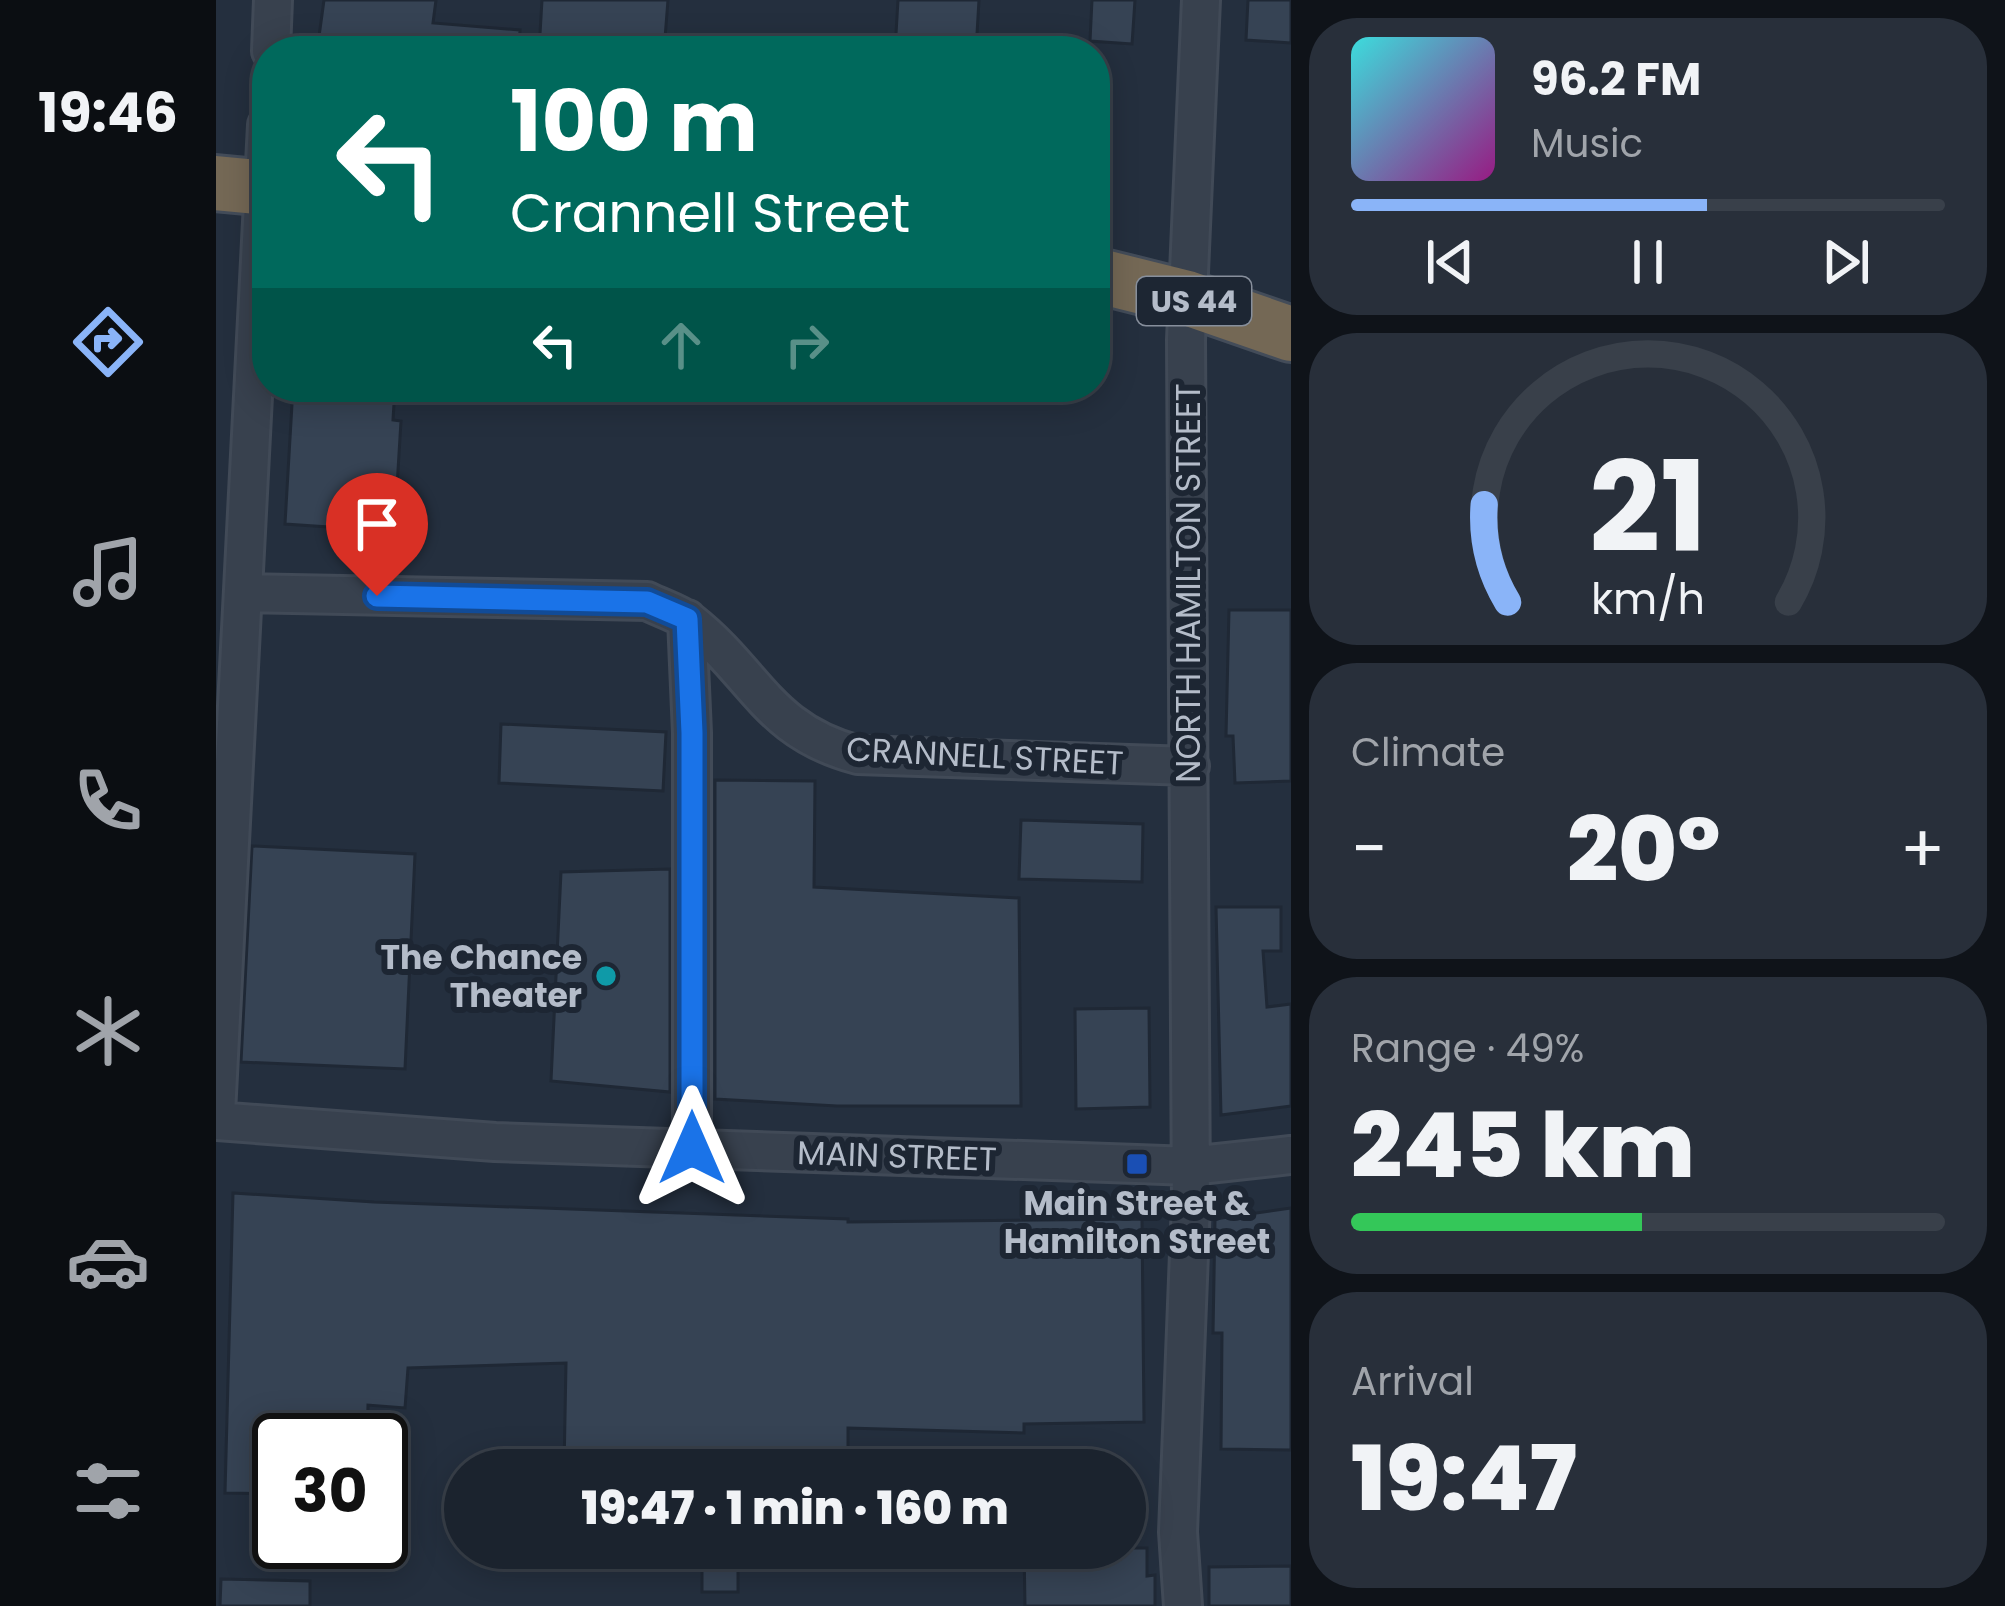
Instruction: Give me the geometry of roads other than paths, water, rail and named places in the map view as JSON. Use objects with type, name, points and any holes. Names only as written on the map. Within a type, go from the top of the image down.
[{"type":"highway","name":"US 44","points":[[1110,278],[1187,298],[1291,334]]},
{"type":"street","points":[[272,36],[273,0]]},
{"type":"street","name":"NORTH HAMILTON STREET","points":[[1183,1606],[1178,1532],[1190,1166],[1187,298],[1202,0]]},
{"type":"street","points":[[216,1117],[243,593],[249,186]]},
{"type":"street","name":"CRANNELL STREET","points":[[243,593],[647,602],[687,619],[784,721],[823,746],[859,755],[1190,766]]},
{"type":"street","points":[[687,619],[692,733],[692,1148]]},
{"type":"street","name":"MAIN STREET","points":[[216,1117],[495,1142],[1190,1166],[1291,1155]]},
{"type":"place","name":"The Chance Theater","points":[[606,976]]},
{"type":"place","name":"Main Street & Hamilton Street","points":[[1137,1164]]}]
